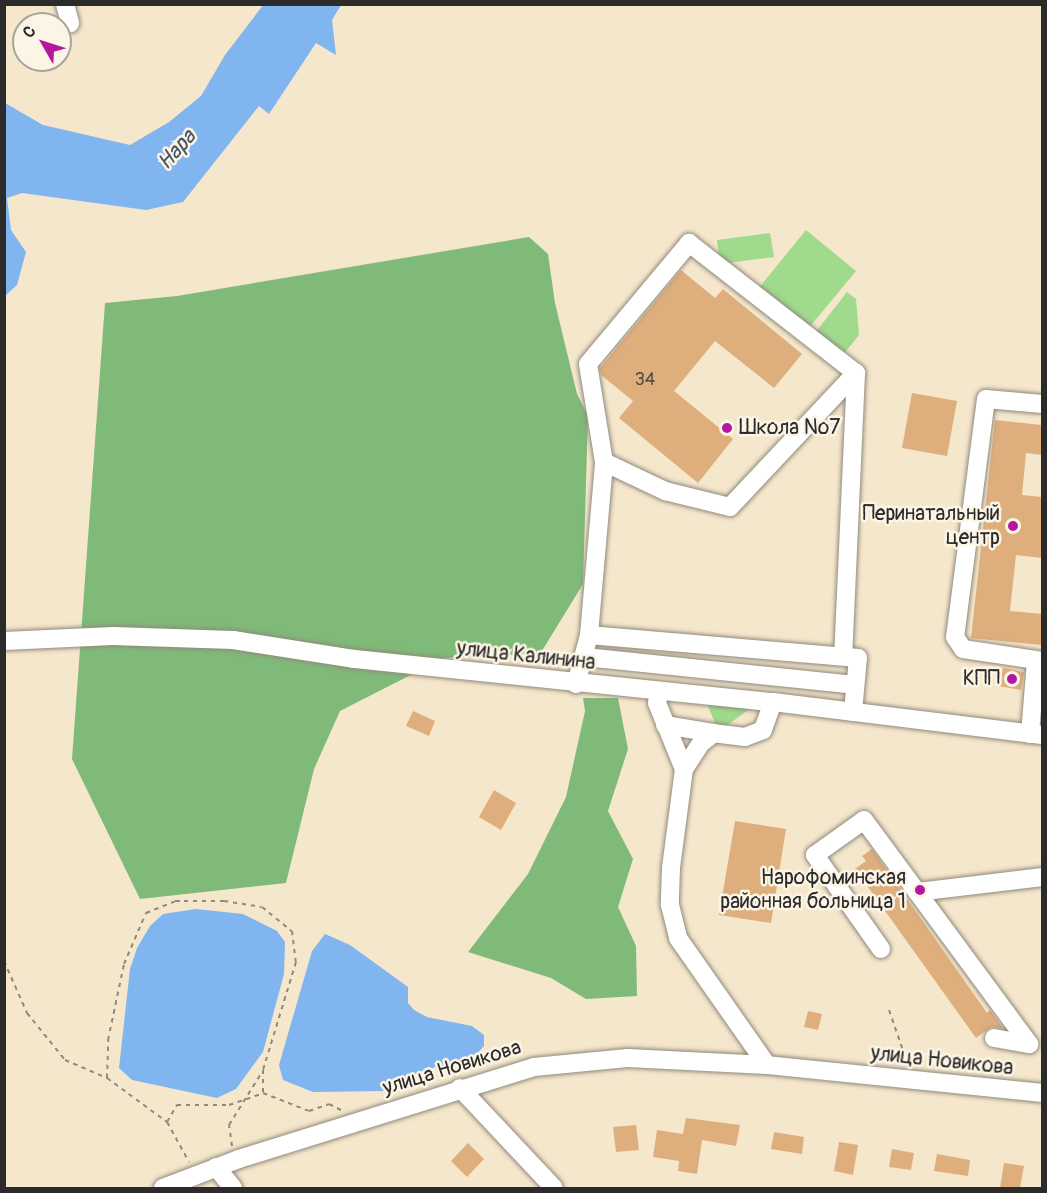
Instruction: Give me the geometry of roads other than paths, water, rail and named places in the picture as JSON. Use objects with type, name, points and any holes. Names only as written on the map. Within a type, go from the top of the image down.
[{"type":"street","points":[[576,684],[589,635],[604,462],[588,364],[688,243],[856,374]]},
{"type":"street","points":[[604,462],[665,491],[730,507],[856,374]]},
{"type":"street","points":[[843,657],[856,374]]},
{"type":"street","points":[[1036,735],[1039,661],[963,649],[955,637],[986,399],[1042,404]]},
{"type":"street","name":"улица Калинина","points":[[4,641],[144,635],[233,640],[354,659],[576,684],[773,702],[1036,735]]},
{"type":"street","points":[[589,635],[858,658],[852,712]]},
{"type":"street","points":[[585,657],[855,685]]},
{"type":"street","points":[[659,691],[657,703],[684,769]]},
{"type":"street","points":[[665,725],[746,737],[763,730],[773,702]]},
{"type":"street","points":[[714,733],[701,743],[684,769],[671,868],[670,905],[678,938],[766,1065]]},
{"type":"street","points":[[881,949],[815,855],[864,820],[1029,1044],[994,1038]]},
{"type":"street","points":[[917,892],[1042,877]]},
{"type":"street","name":"улица Новикова","points":[[164,1188],[239,1159],[460,1088],[534,1067],[628,1058],[766,1065],[1042,1093]]},
{"type":"street","points":[[460,1088],[554,1188]]},
{"type":"street","points":[[216,1167],[233,1188]]},
{"type":"water","name":"Нара","points":[[264,4],[341,5],[332,20],[336,55],[316,43],[269,114],[259,106],[183,202],[146,210],[22,193],[7,198],[11,230],[26,252],[17,285],[5,296],[5,103],[43,125],[130,145],[169,122],[201,96],[225,55]]},
{"type":"water","points":[[196,909],[243,914],[277,931],[285,942],[284,974],[263,1052],[236,1089],[217,1098],[132,1080],[119,1068],[130,969],[137,948],[150,926],[163,914]]},
{"type":"water","points":[[325,934],[350,945],[408,987],[408,1003],[414,1010],[427,1017],[472,1026],[484,1035],[484,1046],[473,1058],[438,1066],[385,1091],[313,1092],[283,1080],[279,1065],[312,951]]},
{"type":"place","name":"Школа №7","points":[[727,428]]},
{"type":"place","name":"Перинатальный центр","points":[[1013,526]]},
{"type":"place","name":"КПП","points":[[1012,679]]},
{"type":"place","name":"Нарофоминская районная больница 1","points":[[920,890]]}]
